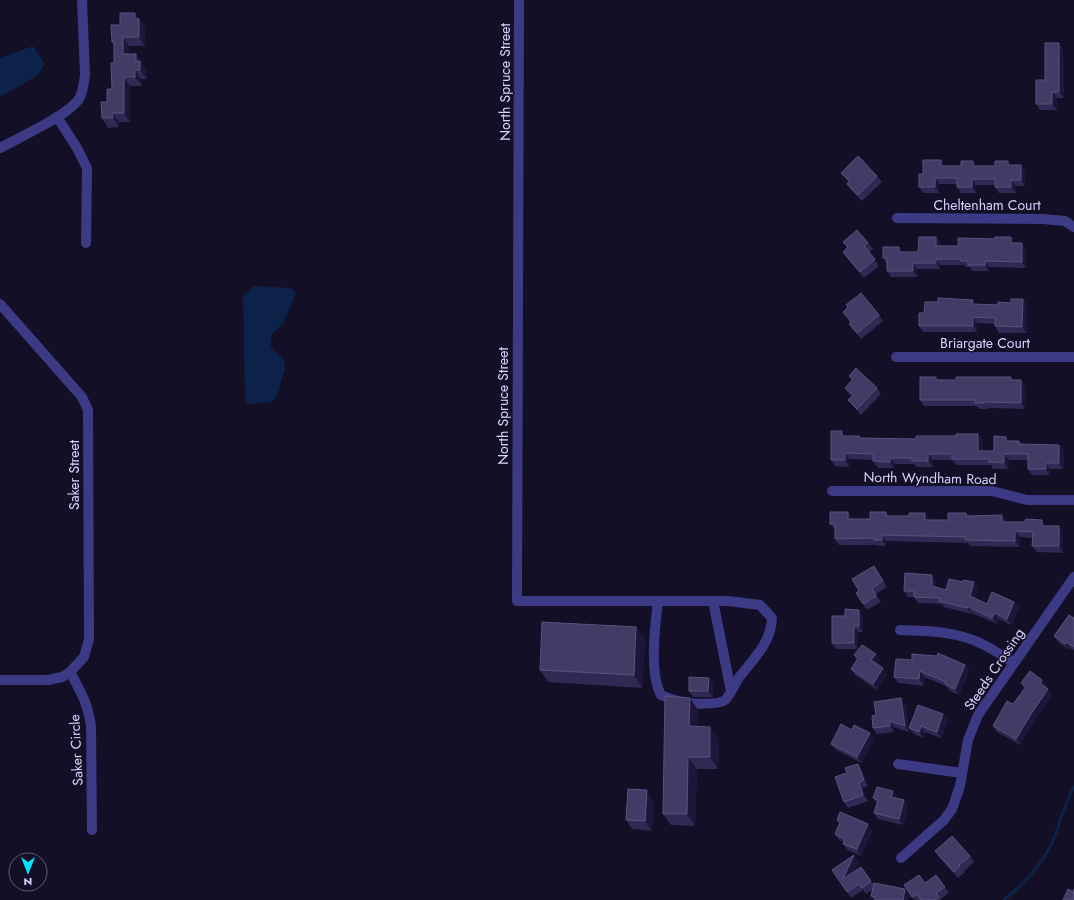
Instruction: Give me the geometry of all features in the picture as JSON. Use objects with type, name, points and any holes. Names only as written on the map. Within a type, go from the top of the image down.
[{"type":"street","points":[[0,148],[64,113],[78,99],[84,86],[85,75],[82,0]]},
{"type":"street","name":"North Spruce Street","points":[[519,0],[517,601],[728,601],[760,605],[772,618],[772,628],[767,641],[731,691]]},
{"type":"street","points":[[57,117],[77,148],[87,168],[86,244]]},
{"type":"street","name":"Cheltenham Court","points":[[897,218],[1043,219],[1065,221],[1074,227]]},
{"type":"street","name":"Saker Street","points":[[0,304],[82,397],[88,410],[89,639],[84,657],[70,672]]},
{"type":"street","name":"Briargate Court","points":[[896,357],[1074,357]]},
{"type":"street","name":"North Wyndham Road","points":[[832,491],[992,490],[1027,500],[1074,500]]},
{"type":"street","name":"Steeds Crossing","points":[[901,858],[944,820],[952,809],[957,796],[968,740],[978,715],[1074,577]]},
{"type":"street","points":[[658,601],[654,665],[657,688],[661,696],[683,702],[716,703],[725,700],[731,691],[713,601]]},
{"type":"street","points":[[900,630],[927,631],[958,635],[982,644],[1014,662]]},
{"type":"street","points":[[0,680],[48,680],[62,677],[70,672]]},
{"type":"street","name":"Saker Circle","points":[[70,672],[89,711],[91,726],[92,830]]},
{"type":"street","points":[[898,764],[962,773]]},
{"type":"water","points":[[33,46],[45,64],[37,76],[0,97],[0,58]]},
{"type":"water","points":[[254,286],[290,288],[296,293],[284,322],[271,336],[271,347],[284,360],[285,367],[278,394],[272,402],[248,404],[245,399],[243,296]]},
{"type":"building","points":[[120,13],[135,13],[135,19],[139,19],[139,37],[123,37],[123,54],[136,54],[136,61],[140,61],[140,70],[135,70],[135,77],[124,77],[124,113],[112,113],[113,118],[102,118],[101,102],[107,102],[107,89],[112,89],[111,63],[114,63],[114,42],[112,42],[111,25],[120,25]]},
{"type":"building","points":[[1045,43],[1059,43],[1059,92],[1052,92],[1052,104],[1036,104],[1036,80],[1045,80]]},
{"type":"building","points":[[858,156],[877,176],[858,195],[847,184],[849,181],[841,173]]},
{"type":"building","points":[[923,160],[941,160],[941,166],[961,166],[961,161],[973,161],[973,166],[995,166],[995,161],[1008,161],[1008,165],[1021,165],[1021,180],[1011,180],[1011,187],[995,187],[995,179],[972,179],[972,187],[957,187],[957,178],[935,178],[935,187],[919,187],[919,174],[923,174]]},
{"type":"building","points":[[857,230],[868,243],[864,246],[875,259],[860,272],[843,252],[848,247],[843,242]]},
{"type":"building","points":[[919,237],[936,237],[936,246],[958,246],[958,238],[995,239],[995,237],[1011,237],[1011,243],[1022,243],[1022,262],[985,261],[985,265],[968,265],[968,261],[961,261],[961,259],[936,259],[936,263],[913,263],[913,271],[887,271],[887,258],[883,258],[883,247],[899,247],[899,252],[918,252]]},
{"type":"building","points":[[861,293],[879,315],[857,333],[849,324],[851,322],[843,312],[848,307],[846,305]]},
{"type":"building","points":[[938,298],[973,300],[972,304],[998,305],[998,302],[1011,303],[1011,299],[1023,299],[1022,327],[995,326],[995,318],[973,317],[973,326],[919,326],[919,313],[924,313],[925,302],[938,302]]},
{"type":"building","points":[[856,368],[877,388],[857,409],[848,400],[853,395],[845,388],[853,379],[849,376]]},
{"type":"building","points":[[920,377],[936,377],[936,380],[956,380],[956,377],[1011,377],[1011,380],[1021,380],[1021,403],[975,403],[975,400],[920,400]]},
{"type":"building","points":[[831,431],[842,431],[842,436],[859,436],[859,438],[916,439],[916,436],[956,436],[956,434],[978,434],[978,451],[994,451],[994,436],[1006,437],[1006,441],[1019,441],[1019,444],[1059,445],[1059,463],[1046,463],[1046,469],[1028,469],[1028,454],[1004,454],[1004,463],[989,462],[989,459],[952,459],[952,454],[928,454],[928,461],[912,461],[912,458],[890,458],[890,462],[873,461],[873,454],[845,453],[845,460],[831,460]]},
{"type":"building","points":[[830,512],[848,512],[848,519],[870,519],[870,512],[886,512],[886,516],[909,516],[909,513],[925,513],[925,520],[948,520],[948,513],[966,513],[966,516],[1002,515],[1002,522],[1025,522],[1026,519],[1042,520],[1042,526],[1059,526],[1059,546],[1032,546],[1033,532],[1015,531],[1015,541],[965,540],[966,537],[882,535],[882,540],[874,540],[874,538],[835,539],[835,524],[830,524]]},
{"type":"building","points":[[874,566],[883,581],[872,588],[876,596],[863,604],[856,593],[859,591],[852,579]]},
{"type":"building","points":[[905,573],[932,575],[932,586],[946,590],[949,579],[963,582],[963,580],[974,582],[970,596],[987,604],[992,592],[1014,602],[1007,619],[995,613],[992,618],[967,606],[967,608],[939,601],[940,598],[914,597],[914,591],[904,591]]},
{"type":"building","points":[[845,609],[859,610],[859,626],[854,626],[854,643],[832,643],[832,616],[845,616]]},
{"type":"building","points":[[1069,615],[1074,618],[1074,647],[1066,642],[1065,644],[1054,636]]},
{"type":"building","points":[[542,622],[636,627],[634,675],[540,670]]},
{"type":"building","points":[[862,645],[876,654],[871,660],[883,668],[873,684],[851,669],[858,658],[854,655]]},
{"type":"building","points":[[938,653],[965,665],[955,689],[945,684],[946,682],[920,671],[919,679],[894,677],[896,659],[912,660],[912,654],[937,656]]},
{"type":"building","points":[[1030,671],[1042,680],[1040,683],[1048,689],[1016,739],[993,726],[1007,701],[1013,704],[1026,687],[1021,683]]},
{"type":"building","points":[[689,677],[709,678],[708,691],[689,691]]},
{"type":"building","points":[[665,696],[690,698],[689,726],[710,727],[710,757],[688,757],[687,814],[663,814]]},
{"type":"building","points":[[901,698],[905,726],[890,721],[890,726],[873,728],[872,716],[876,715],[874,702]]},
{"type":"building","points":[[918,705],[943,714],[937,732],[921,726],[919,732],[909,728]]},
{"type":"building","points":[[841,724],[852,730],[854,725],[870,733],[857,757],[831,744]]},
{"type":"building","points":[[858,764],[864,780],[859,782],[863,795],[844,802],[835,777],[847,773],[845,768]]},
{"type":"building","points":[[877,787],[893,791],[891,797],[904,800],[899,819],[874,813],[878,800],[873,798]]},
{"type":"building","points":[[628,789],[647,790],[645,821],[626,820]]},
{"type":"building","points":[[840,812],[868,824],[857,849],[843,844],[845,839],[835,834],[840,822],[837,820]]},
{"type":"building","points":[[952,836],[970,856],[959,865],[960,866],[954,872],[935,851]]},
{"type":"building","points":[[854,855],[843,879],[861,867],[871,881],[862,888],[859,884],[847,892],[832,870]]},
{"type":"building","points":[[919,875],[925,883],[936,875],[945,887],[936,893],[939,897],[935,900],[921,900],[917,894],[912,897],[904,885]]},
{"type":"building","points":[[874,883],[905,889],[903,900],[875,900],[875,897],[871,896]]},
{"type":"building","points":[[1068,889],[1073,892],[1074,889],[1074,900],[1063,900]]},
{"type":"waterway","points":[[1004,900],[1025,881],[1049,850],[1074,787]]}]
